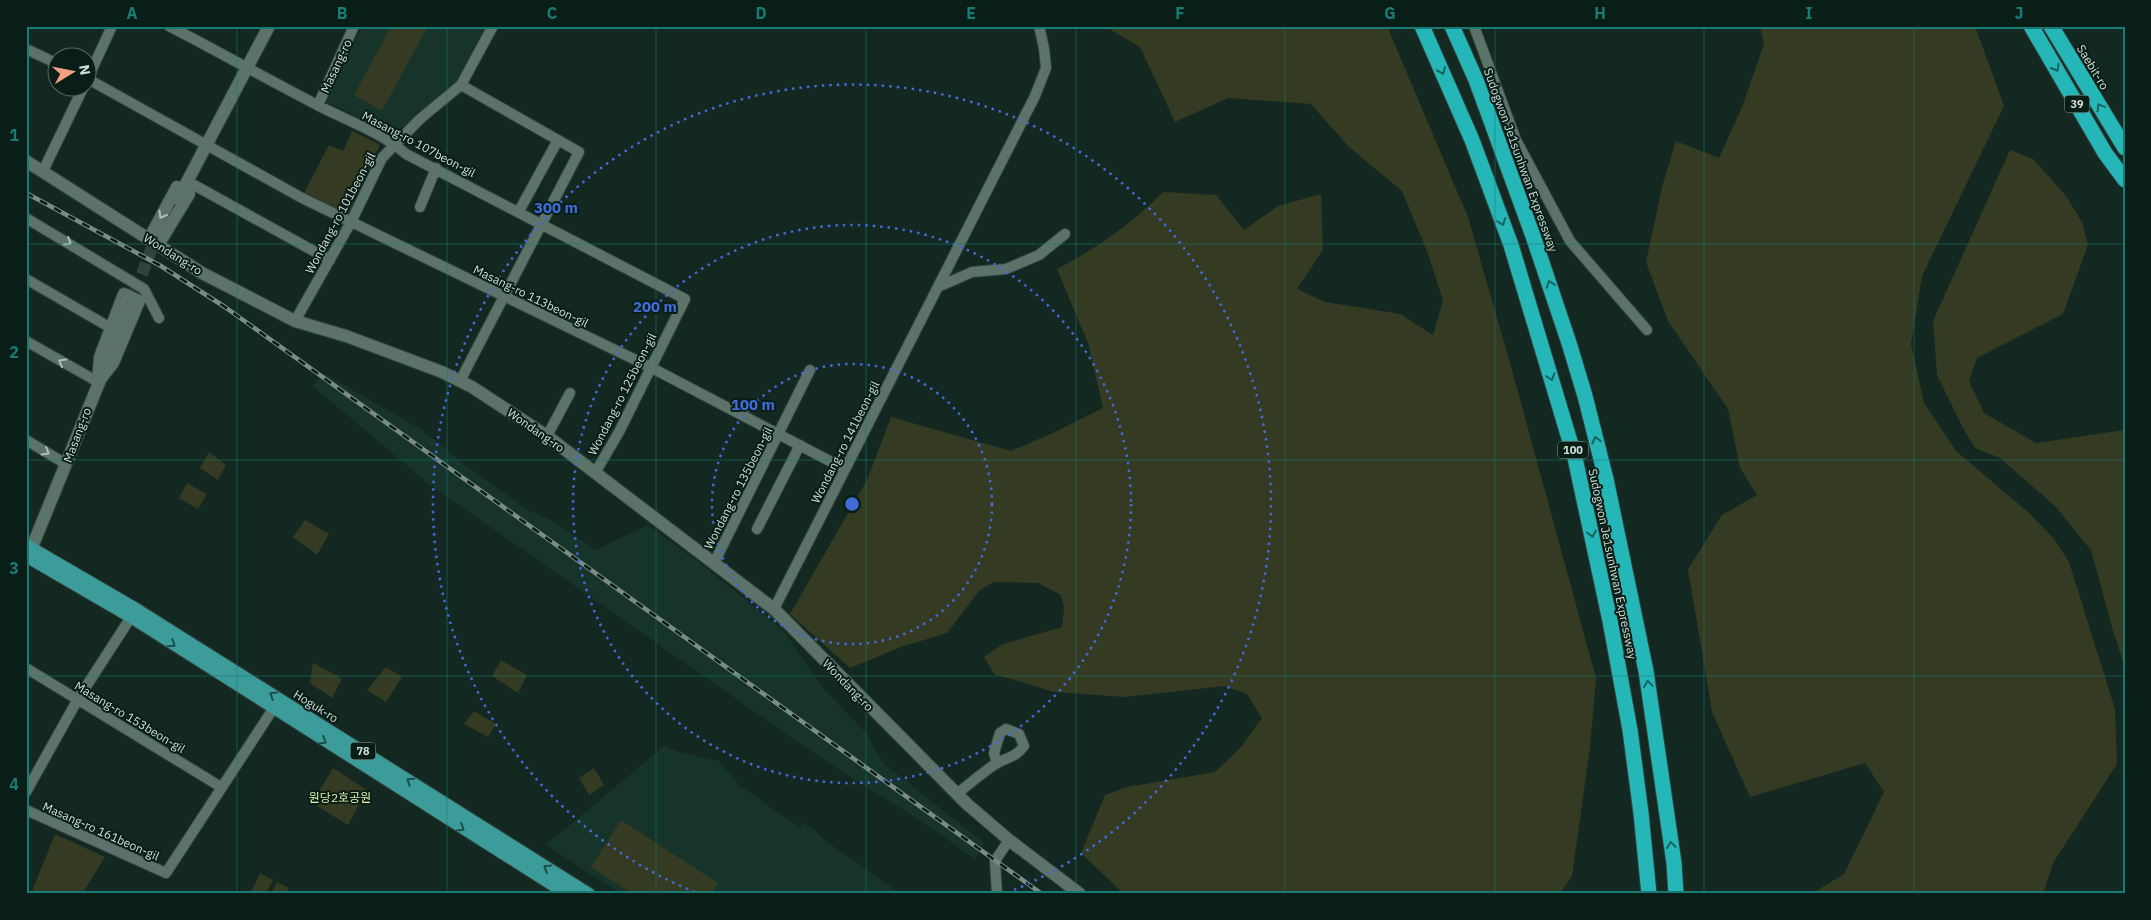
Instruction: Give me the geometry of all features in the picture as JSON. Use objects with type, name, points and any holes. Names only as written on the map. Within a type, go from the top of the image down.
[{"type":"highway","name":"Sudogwon Je1sunhwan Expressway","points":[[1422,26],[1472,140],[1511,245],[1575,458],[1610,621],[1628,721],[1641,813],[1649,894]]},
{"type":"highway","name":"Sudogwon Je1sunhwan Expressway","points":[[1452,26],[1476,80],[1533,236],[1569,343],[1587,405],[1606,479],[1646,671],[1674,864],[1676,894]]},
{"type":"highway","name":"39","points":[[2031,26],[2105,153],[2125,180]]},
{"type":"highway","name":"Saebit-ro","points":[[2051,26],[2125,148]]},
{"type":"main road","points":[[178,199],[269,26]]},
{"type":"main road","points":[[154,242],[203,170],[207,145]]},
{"type":"main road","points":[[154,242],[190,163],[207,145]]},
{"type":"main road","name":"Wondang-ro","points":[[26,160],[202,273],[295,321],[396,354],[460,381],[547,436],[774,609],[957,794],[1009,840],[1080,894]]},
{"type":"main road","points":[[98,382],[100,358],[124,294],[134,305]]},
{"type":"main road","name":"Masang-ro","points":[[28,553],[98,382],[134,305]]},
{"type":"main road","name":"Hoguk-ro","points":[[28,553],[133,613],[589,894]]},
{"type":"main road","name":"Hoguk-ro","points":[[133,613],[273,709],[567,894]]},
{"type":"street","points":[[98,57],[112,26]]},
{"type":"street","name":"Masang-ro 107beon-gil","points":[[169,26],[395,144],[406,154],[520,211],[685,299]]},
{"type":"street","name":"Masang-ro","points":[[318,105],[354,26]]},
{"type":"street","name":"Wondang-ro 101beon-gil","points":[[295,321],[351,222],[382,158],[420,119],[461,85],[493,26]]},
{"type":"street","points":[[1474,26],[1516,140],[1570,241],[1647,330]]},
{"type":"street","name":"Wondang-ro 141beon-gil","points":[[774,609],[1035,96],[1046,68],[1044,48],[1038,27]]},
{"type":"street","points":[[26,49],[48,59]]},
{"type":"street","name":"Masang-ro 113beon-gil","points":[[98,85],[302,198],[650,367],[846,469]]},
{"type":"street","points":[[460,381],[579,152],[461,85]]},
{"type":"street","points":[[43,171],[78,98]]},
{"type":"street","points":[[520,211],[558,140]]},
{"type":"street","points":[[420,207],[436,168]]},
{"type":"street","points":[[194,185],[330,260]]},
{"type":"street","points":[[27,220],[144,289],[159,318],[134,305]]},
{"type":"street","points":[[938,287],[972,272],[1006,269],[1038,255],[1065,234]]},
{"type":"street","points":[[124,294],[128,278]]},
{"type":"street","points":[[26,279],[111,328]]},
{"type":"street","name":"Wondang-ro 125beon-gil","points":[[595,473],[618,432],[685,299]]},
{"type":"street","points":[[26,341],[98,382]]},
{"type":"street","name":"Wondang-ro 135beon-gil","points":[[714,563],[780,434],[810,370]]},
{"type":"street","points":[[547,436],[570,393]]},
{"type":"street","points":[[26,440],[66,464]]},
{"type":"street","points":[[757,529],[800,445]]},
{"type":"street","points":[[26,792],[78,699],[133,613]]},
{"type":"street","name":"Masang-ro 153beon-gil","points":[[26,668],[221,787]]},
{"type":"street","points":[[221,787],[273,709]]},
{"type":"street","points":[[957,794],[997,763]]},
{"type":"street","name":"Masang-ro 161beon-gil","points":[[26,810],[166,873],[221,787]]},
{"type":"street","points":[[997,894],[995,861],[1009,840]]},
{"type":"shaded area","points":[[362,26],[487,26],[455,83],[395,134],[326,102]]},
{"type":"shaded area","points":[[323,373],[422,430],[465,465],[528,510],[551,520],[595,550],[648,525],[697,561],[783,630],[823,688],[866,733],[882,762],[984,843],[975,859],[927,825],[821,758],[426,482],[313,386]]},
{"type":"shaded area","points":[[664,746],[683,753],[719,761],[739,785],[800,828],[804,823],[814,829],[823,839],[901,894],[621,894],[546,845]]},
{"type":"green space","points":[[391,26],[428,26],[382,111],[354,95]]},
{"type":"green space","points":[[1104,26],[1387,26],[1468,217],[1596,678],[1590,748],[1572,876],[1560,894],[1124,894],[1081,853],[1105,795],[1127,787],[1215,772],[1241,747],[1262,718],[1247,694],[1225,686],[1125,697],[1054,692],[994,674],[984,657],[1003,644],[1062,627],[1064,608],[1061,595],[1038,583],[994,582],[980,590],[947,633],[901,647],[850,668],[790,614],[867,480],[891,417],[1011,451],[1103,408],[1088,343],[1057,269],[1113,235],[1163,192],[1216,195],[1244,230],[1278,206],[1321,194],[1323,250],[1297,289],[1325,302],[1400,314],[1433,335],[1443,300],[1427,251],[1402,191],[1348,146],[1311,104],[1228,98],[1175,122],[1140,47]]},
{"type":"green space","points":[[1760,26],[1975,26],[2004,106],[1922,276],[1911,344],[1924,403],[1956,451],[2028,512],[2055,540],[2069,562],[2115,709],[2117,764],[2053,863],[2043,894],[1811,894],[1844,874],[1884,792],[1865,763],[1750,797],[1712,712],[1688,569],[1722,515],[1757,495],[1740,468],[1728,409],[1668,321],[1646,262],[1662,187],[1676,141],[1719,158],[1742,107],[1764,44]]},
{"type":"green space","points":[[352,131],[380,145],[348,214],[304,193],[329,145],[343,151]]},
{"type":"green space","points":[[2010,150],[2033,159],[2066,196],[2082,222],[2088,245],[2063,314],[1977,358],[1969,381],[1984,413],[2036,443],[2125,430],[2125,668],[2091,550],[2055,506],[2000,458],[1975,448],[1937,375],[1933,321]]},
{"type":"green space","points":[[209,452],[226,465],[218,480],[200,468]]},
{"type":"green space","points":[[187,483],[207,494],[198,509],[179,498]]},
{"type":"green space","points":[[305,520],[329,534],[317,555],[293,537]]},
{"type":"green space","points":[[501,660],[527,675],[518,693],[492,676]]},
{"type":"green space","points":[[313,663],[342,679],[332,698],[310,683]]},
{"type":"green space","points":[[386,667],[402,677],[386,702],[367,690]]},
{"type":"green space","points":[[474,711],[496,724],[488,737],[464,724]]},
{"type":"green space","name":"원당2호공원","points":[[333,768],[367,790],[348,825],[312,803]]},
{"type":"green space","points":[[594,768],[604,785],[589,795],[579,778]]},
{"type":"green space","points":[[621,820],[718,883],[711,894],[633,894],[591,867]]},
{"type":"green space","points":[[55,834],[105,857],[82,894],[31,894]]},
{"type":"green space","points":[[260,873],[273,880],[266,894],[251,892]]},
{"type":"green space","points":[[277,882],[289,888],[286,894],[271,894]]},
{"type":"tunnel","points":[[129,308],[153,245],[178,199]]},
{"type":"railway","points":[[26,193],[161,266],[225,307],[1042,894]]}]
